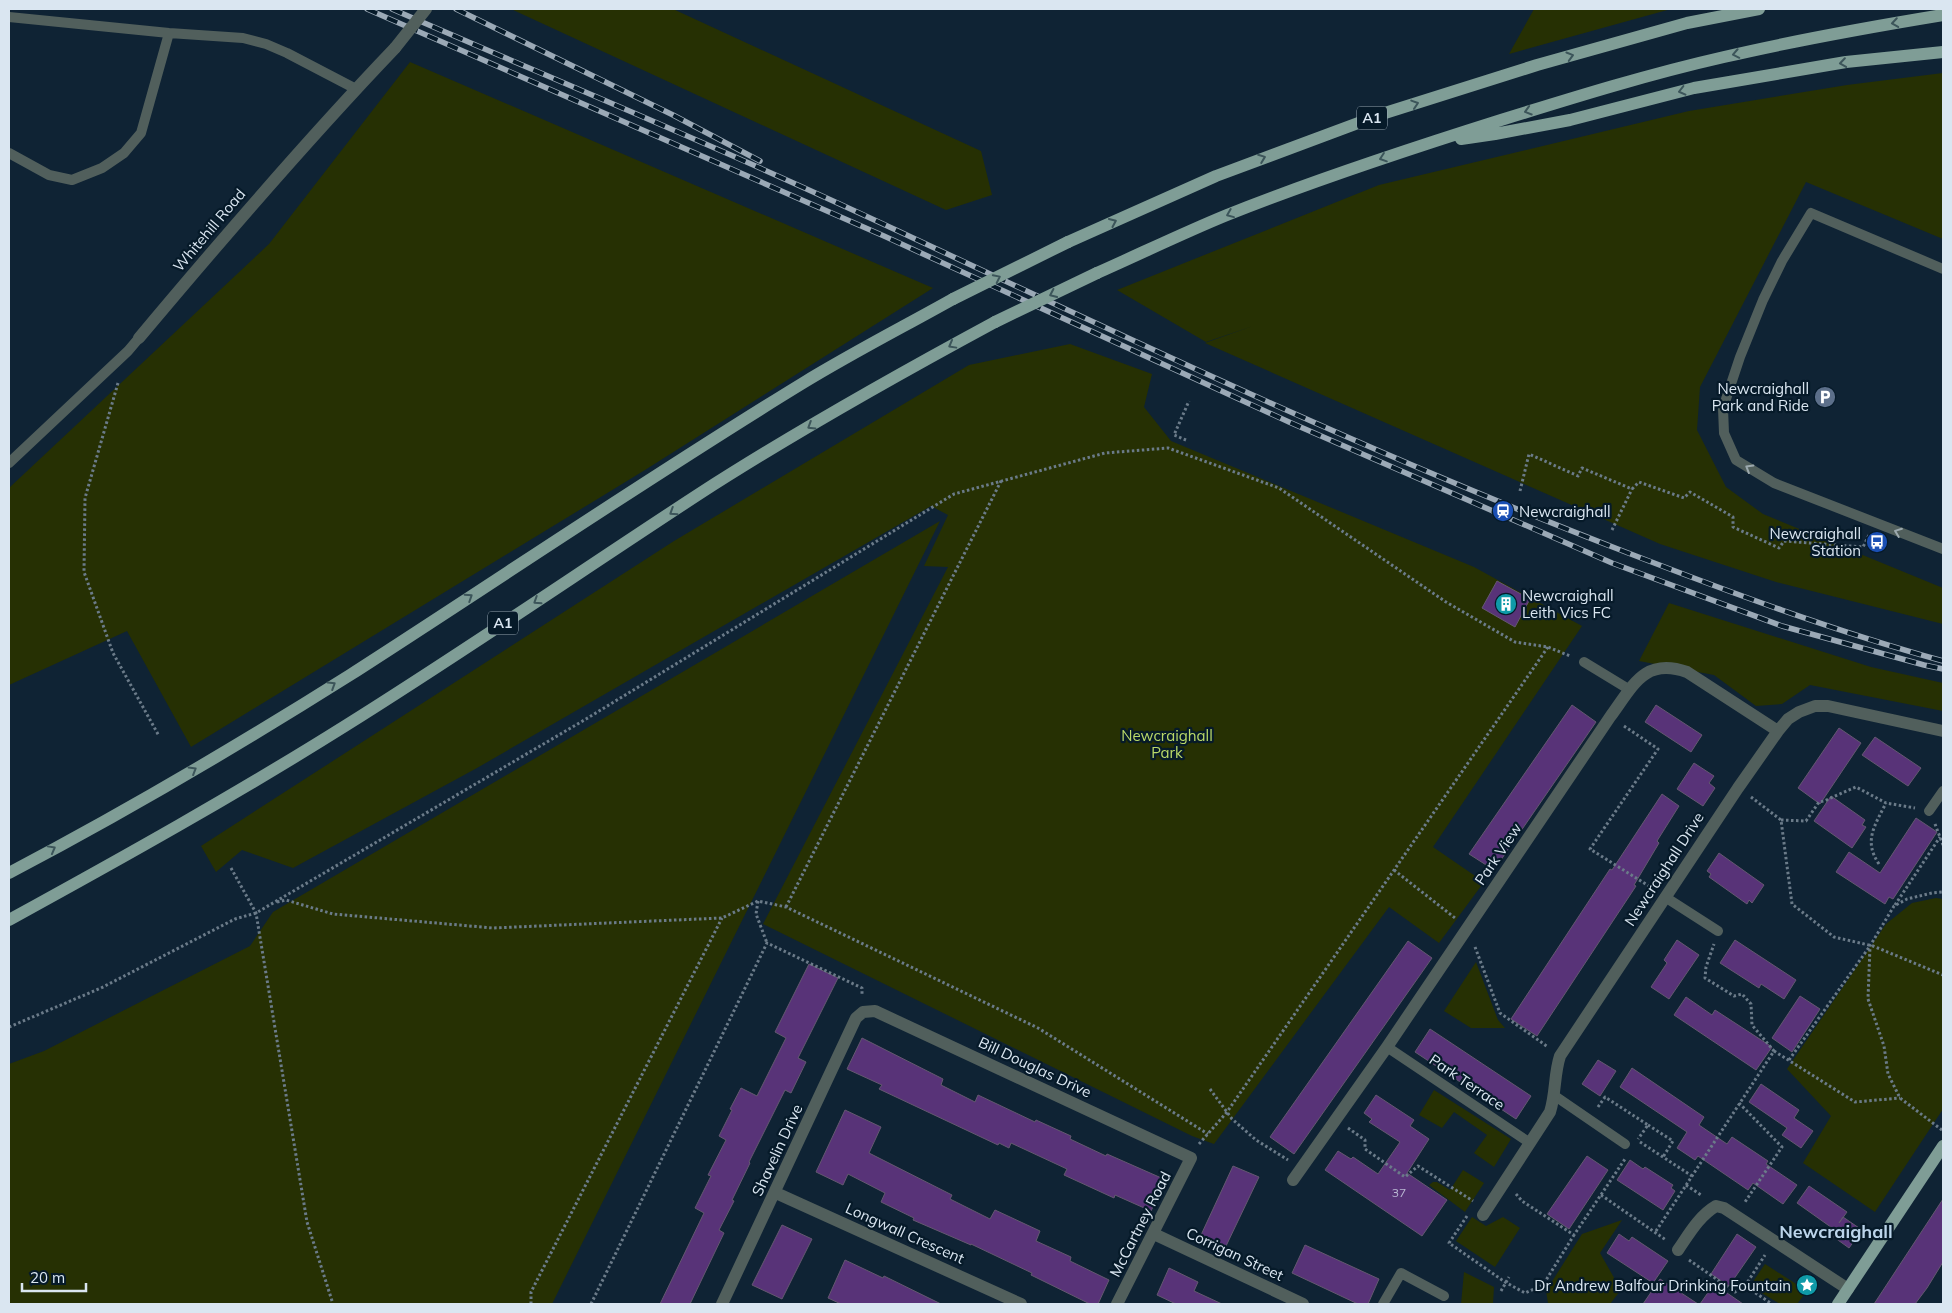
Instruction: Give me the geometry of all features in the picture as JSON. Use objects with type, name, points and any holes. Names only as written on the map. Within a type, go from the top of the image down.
[{"type":"main road","points":[[1687,23],[1719,9]]},
{"type":"main road","name":"A1","points":[[9,873],[153,793],[262,729],[805,381],[953,299],[1068,242],[1216,176],[1376,116],[1537,65],[1687,23],[1759,9]]},
{"type":"main road","name":"A1","points":[[9,920],[138,850],[254,782],[460,652],[702,493],[821,419],[995,322],[1097,273],[1226,216],[1318,180],[1429,142],[1593,92],[1723,57],[1863,28],[1943,15]]},
{"type":"main road","points":[[1429,142],[1495,134],[1570,120],[1694,88],[1846,62],[1943,52]]},
{"type":"main road","points":[[1838,1304],[1943,1146]]},
{"type":"street","name":"Whitehill Road","points":[[139,338],[244,213],[395,48],[426,9]]},
{"type":"street","name":"Park View","points":[[1293,1180],[1387,1047],[1610,717],[1641,676],[1656,668],[1675,668],[1688,672],[1778,731]]},
{"type":"street","name":"Newcraighall Drive","points":[[1482,1209],[1504,1183],[1550,1112],[1555,1096],[1556,1069],[1560,1056],[1738,788],[1788,719],[1815,706],[1828,706],[1943,731]]},
{"type":"street","name":"Bill Douglas Drive","points":[[864,1012],[875,1011],[1192,1158]]},
{"type":"street","name":"Shavelin Drive","points":[[722,1304],[776,1193],[856,1018],[864,1012]]},
{"type":"street","name":"McCartney Road","points":[[1118,1304],[1192,1158]]},
{"type":"street","name":"Longwall Crescent","points":[[776,1193],[1021,1304]]},
{"type":"street","points":[[1678,1250],[1701,1216],[1716,1206],[1736,1215],[1848,1289]]},
{"type":"street","name":"Corrigan Street","points":[[1154,1234],[1303,1304]]},
{"type":"lane","points":[[9,17],[169,33],[243,38],[266,44],[356,89]]},
{"type":"lane","points":[[9,153],[49,175],[72,180],[102,168],[124,153],[141,132],[169,33]]},
{"type":"lane","points":[[1943,269],[1811,213],[1782,261],[1763,300],[1740,357],[1723,408],[1724,433],[1736,460],[1774,483],[1943,549]]},
{"type":"lane","name":"Whitehill Road","points":[[9,463],[128,351],[139,338]]},
{"type":"lane","points":[[1584,662],[1630,690]]},
{"type":"lane","points":[[1929,812],[1943,791]]},
{"type":"lane","points":[[1665,897],[1718,931]]},
{"type":"lane","name":"Park Terrace","points":[[1387,1047],[1530,1143]]},
{"type":"lane","points":[[1555,1096],[1625,1144]]},
{"type":"lane","points":[[1383,1304],[1401,1273],[1444,1296]]},
{"type":"path","points":[[128,351],[85,498],[84,572],[113,653],[159,736]]},
{"type":"path","points":[[1186,440],[1174,435],[1189,401]]},
{"type":"path","points":[[9,1027],[101,988],[235,919],[256,913],[274,903],[578,724],[954,494],[1105,453],[1168,448],[1279,488],[1446,602],[1515,642],[1548,647],[1584,662]]},
{"type":"path","points":[[1520,491],[1529,454],[1578,476],[1582,468],[1632,489]]},
{"type":"path","points":[[786,907],[1001,481]]},
{"type":"path","points":[[1612,530],[1632,489],[1638,482],[1684,498],[1690,492],[1733,517],[1733,527],[1779,548],[1784,541],[1864,548],[1875,524]]},
{"type":"path","points":[[1192,1158],[1200,1143],[1227,1112],[1548,647]]},
{"type":"path","points":[[1610,717],[1658,749],[1590,849],[1665,897]]},
{"type":"path","points":[[1738,788],[1781,820],[1806,820],[1819,802],[1856,787],[1886,803],[1929,812],[1943,845]]},
{"type":"path","points":[[1879,864],[1873,855],[1871,834],[1886,803]]},
{"type":"path","points":[[1781,820],[1792,904],[1834,937],[1870,946],[1943,975]]},
{"type":"path","points":[[1789,1060],[1870,946],[1940,836]]},
{"type":"path","points":[[231,868],[256,913],[307,1222],[333,1304]]},
{"type":"path","points":[[1394,870],[1467,928],[1500,1013],[1560,1056]]},
{"type":"path","points":[[1894,906],[1907,899],[1943,892]]},
{"type":"path","points":[[274,903],[286,900],[333,914],[493,928],[722,918],[758,901],[786,907],[1038,1028],[1208,1134]]},
{"type":"path","points":[[758,901],[756,914],[767,943],[862,988],[864,1012]]},
{"type":"path","points":[[530,1304],[531,1292],[722,918]]},
{"type":"path","points":[[1718,931],[1704,978],[1734,996],[1742,994],[1751,1004],[1752,1025],[1774,1051],[1856,1102],[1900,1098]]},
{"type":"path","points":[[591,1304],[767,943]]},
{"type":"path","points":[[1870,946],[1868,998],[1884,1046],[1888,1074],[1900,1098],[1943,1130]]},
{"type":"path","points":[[1656,1231],[1774,1051]]},
{"type":"path","points":[[1210,1089],[1227,1112],[1256,1140],[1302,1168]]},
{"type":"path","points":[[1589,1120],[1605,1097],[1673,1141],[1663,1157]]},
{"type":"path","points":[[1736,1215],[1782,1146],[1739,1103]]},
{"type":"path","points":[[1336,1119],[1365,1140],[1364,1149],[1405,1177],[1418,1166],[1482,1209],[1449,1243],[1505,1282],[1525,1293],[1542,1285],[1627,1156]]},
{"type":"path","points":[[1625,1144],[1637,1140],[1648,1125]]},
{"type":"path","points":[[1637,1140],[1692,1176]]},
{"type":"path","points":[[1504,1183],[1522,1201],[1574,1236]]},
{"type":"path","points":[[1745,1286],[1774,1240]]},
{"type":"path","points":[[1501,1291],[1509,1277]]},
{"type":"green space","points":[[511,9],[673,9],[981,151],[992,195],[946,210]]},
{"type":"green space","points":[[1534,9],[1671,9],[1509,54]]},
{"type":"green space","points":[[410,62],[933,288],[645,470],[191,747],[127,631],[9,685],[9,488],[269,244]]},
{"type":"green space","points":[[1943,73],[1943,239],[1806,182],[1700,387],[1697,430],[1726,487],[1763,514],[1943,588],[1943,624],[1776,582],[1660,544],[1205,343],[1253,326],[1206,342],[1117,290],[1379,185],[1689,111],[1847,85]]},
{"type":"green space","name":"Newcraighall Park","points":[[1070,344],[1152,374],[1144,407],[1171,441],[1474,567],[1582,626],[1433,847],[1484,882],[1439,943],[1389,907],[1214,1144],[1192,1136],[763,924],[948,567],[924,566],[948,515],[931,506],[477,768],[293,868],[242,850],[216,872],[201,846],[674,541],[969,365]]},
{"type":"green space","points":[[940,521],[552,1304],[9,1304],[9,1064],[44,1051],[250,946],[273,912]]},
{"type":"green space","points":[[1669,603],[1871,667],[1943,683],[1943,711],[1810,685],[1782,704],[1756,706],[1714,675],[1639,661]]},
{"type":"green space","points":[[1936,898],[1943,899],[1943,1109],[1875,1212],[1803,1163],[1831,1116],[1787,1069],[1886,924],[1912,903]]},
{"type":"green space","points":[[1476,962],[1498,1020],[1505,1028],[1471,1028],[1444,1011]]},
{"type":"green space","points":[[1434,1090],[1511,1139],[1494,1167],[1474,1153],[1487,1135],[1454,1112],[1442,1128],[1419,1115]]},
{"type":"green space","points":[[1463,1170],[1484,1183],[1465,1212],[1429,1185],[1437,1182],[1450,1190]]},
{"type":"green space","points":[[1472,1217],[1486,1226],[1503,1217],[1520,1228],[1495,1267],[1456,1241]]},
{"type":"green space","points":[[1622,1220],[1600,1253],[1621,1290],[1610,1304],[1548,1303],[1546,1291],[1582,1234]]},
{"type":"green space","points":[[1765,1264],[1807,1291],[1797,1304],[1780,1304],[1755,1289],[1752,1283]]},
{"type":"green space","points":[[1464,1272],[1494,1287],[1493,1304],[1461,1304]]},
{"type":"building","name":"Newcraighall Leith Vics FC","points":[[1497,581],[1530,599],[1515,627],[1482,608]]},
{"type":"building","points":[[1572,705],[1596,722],[1494,870],[1469,854]]},
{"type":"building","points":[[1656,705],[1702,735],[1691,752],[1645,722]]},
{"type":"building","points":[[1839,728],[1861,743],[1820,804],[1798,788]]},
{"type":"building","points":[[1875,737],[1921,768],[1908,786],[1862,755]]},
{"type":"building","points":[[1694,763],[1714,776],[1709,783],[1715,788],[1703,806],[1677,789]]},
{"type":"building","points":[[1662,794],[1679,806],[1657,841],[1659,843],[1634,885],[1636,886],[1537,1036],[1511,1019]]},
{"type":"building","points":[[1831,796],[1865,820],[1862,825],[1866,827],[1852,848],[1814,821]]},
{"type":"building","points":[[1916,818],[1937,832],[1893,899],[1889,897],[1885,904],[1836,872],[1849,852],[1880,873]]},
{"type":"building","points":[[1719,853],[1764,885],[1752,903],[1749,900],[1747,904],[1709,877],[1711,874],[1707,871]]},
{"type":"building","points":[[1677,940],[1699,955],[1669,999],[1651,987],[1667,963],[1664,960]]},
{"type":"building","points":[[1735,940],[1796,980],[1784,999],[1761,984],[1759,988],[1720,963]]},
{"type":"building","points":[[1408,941],[1432,958],[1294,1154],[1270,1137]]},
{"type":"building","points":[[809,964],[838,978],[798,1058],[806,1062],[791,1093],[785,1090],[749,1162],[732,1200],[734,1201],[719,1230],[724,1233],[690,1304],[660,1304],[704,1213],[695,1208],[711,1176],[708,1175],[726,1140],[719,1136],[732,1110],[730,1109],[741,1088],[757,1096],[786,1038],[775,1032]]},
{"type":"building","points":[[1800,996],[1820,1009],[1792,1052],[1772,1038]]},
{"type":"building","points":[[1686,997],[1712,1015],[1715,1010],[1772,1047],[1756,1070],[1674,1015]]},
{"type":"building","points":[[1430,1029],[1531,1096],[1516,1119],[1415,1052]]},
{"type":"building","points":[[862,1038],[943,1079],[941,1085],[975,1102],[978,1095],[1035,1122],[1036,1120],[1071,1136],[1070,1139],[1106,1156],[1107,1154],[1166,1180],[1151,1211],[1115,1195],[1114,1198],[1064,1175],[1067,1169],[1011,1143],[1009,1148],[999,1143],[998,1145],[879,1089],[882,1085],[847,1069]]},
{"type":"building","points":[[1598,1060],[1616,1071],[1600,1096],[1582,1084]]},
{"type":"building","points":[[1632,1068],[1704,1117],[1699,1125],[1727,1144],[1732,1137],[1768,1161],[1766,1164],[1797,1185],[1783,1204],[1753,1183],[1748,1190],[1698,1156],[1695,1160],[1677,1148],[1687,1132],[1620,1087]]},
{"type":"building","points":[[1761,1084],[1799,1110],[1794,1118],[1813,1131],[1801,1148],[1782,1135],[1787,1128],[1749,1102]]},
{"type":"building","points":[[1376,1095],[1414,1120],[1410,1126],[1429,1139],[1407,1173],[1447,1200],[1422,1236],[1325,1170],[1338,1151],[1351,1159],[1353,1157],[1378,1174],[1400,1142],[1369,1122],[1372,1119],[1364,1113]]},
{"type":"building","points":[[845,1110],[881,1127],[869,1153],[952,1195],[950,1199],[990,1219],[995,1210],[1040,1231],[1036,1241],[1071,1257],[1070,1261],[1109,1280],[1098,1304],[1090,1304],[1031,1275],[1032,1273],[971,1244],[913,1220],[914,1218],[881,1202],[885,1193],[848,1174],[843,1185],[816,1172]]},
{"type":"building","points":[[1587,1156],[1608,1170],[1569,1229],[1547,1214]]},
{"type":"building","points":[[1630,1160],[1673,1185],[1671,1188],[1675,1191],[1663,1210],[1617,1180]]},
{"type":"building","points":[[1233,1166],[1259,1177],[1226,1246],[1201,1235]]},
{"type":"building","points":[[1809,1186],[1847,1212],[1843,1217],[1862,1230],[1849,1248],[1831,1235],[1835,1230],[1797,1203]]},
{"type":"building","points":[[1943,1199],[1943,1262],[1927,1288],[1915,1304],[1874,1304]]},
{"type":"building","points":[[782,1225],[812,1239],[782,1299],[752,1285]]},
{"type":"building","points":[[1619,1234],[1629,1241],[1632,1237],[1668,1261],[1653,1283],[1607,1253]]},
{"type":"building","points":[[1737,1234],[1756,1247],[1729,1286],[1711,1274]]},
{"type":"building","points":[[1305,1245],[1379,1279],[1368,1304],[1358,1304],[1292,1273]]},
{"type":"building","points":[[845,1260],[883,1278],[884,1276],[941,1304],[841,1304],[828,1298]]},
{"type":"building","points":[[1169,1268],[1198,1282],[1194,1291],[1222,1304],[1176,1304],[1157,1295]]},
{"type":"building","points":[[1660,1279],[1698,1304],[1643,1304]]},
{"type":"building","points":[[1714,1284],[1743,1304],[1700,1304]]},
{"type":"railway","points":[[367,9],[884,236],[1289,422],[1612,563],[1782,626],[1943,669]]},
{"type":"railway","points":[[392,9],[834,201],[1166,356],[1439,477],[1531,515],[1742,596],[1862,637],[1943,661]]},
{"type":"railway","points":[[456,9],[673,115],[760,161]]},
{"type":"place","name":"Newcraighall Park and Ride","points":[[1825,397]]},
{"type":"place","name":"Newcraighall","points":[[1503,511]]},
{"type":"place","name":"Newcraighall Station","points":[[1877,542]]},
{"type":"place","name":"Newcraighall Leith Vics FC","points":[[1506,604]]},
{"type":"place","name":"Dr Andrew Balfour Drinking Fountain","points":[[1807,1285]]},
{"type":"district","name":"Newcraighall","points":[[1836,1231]]}]
